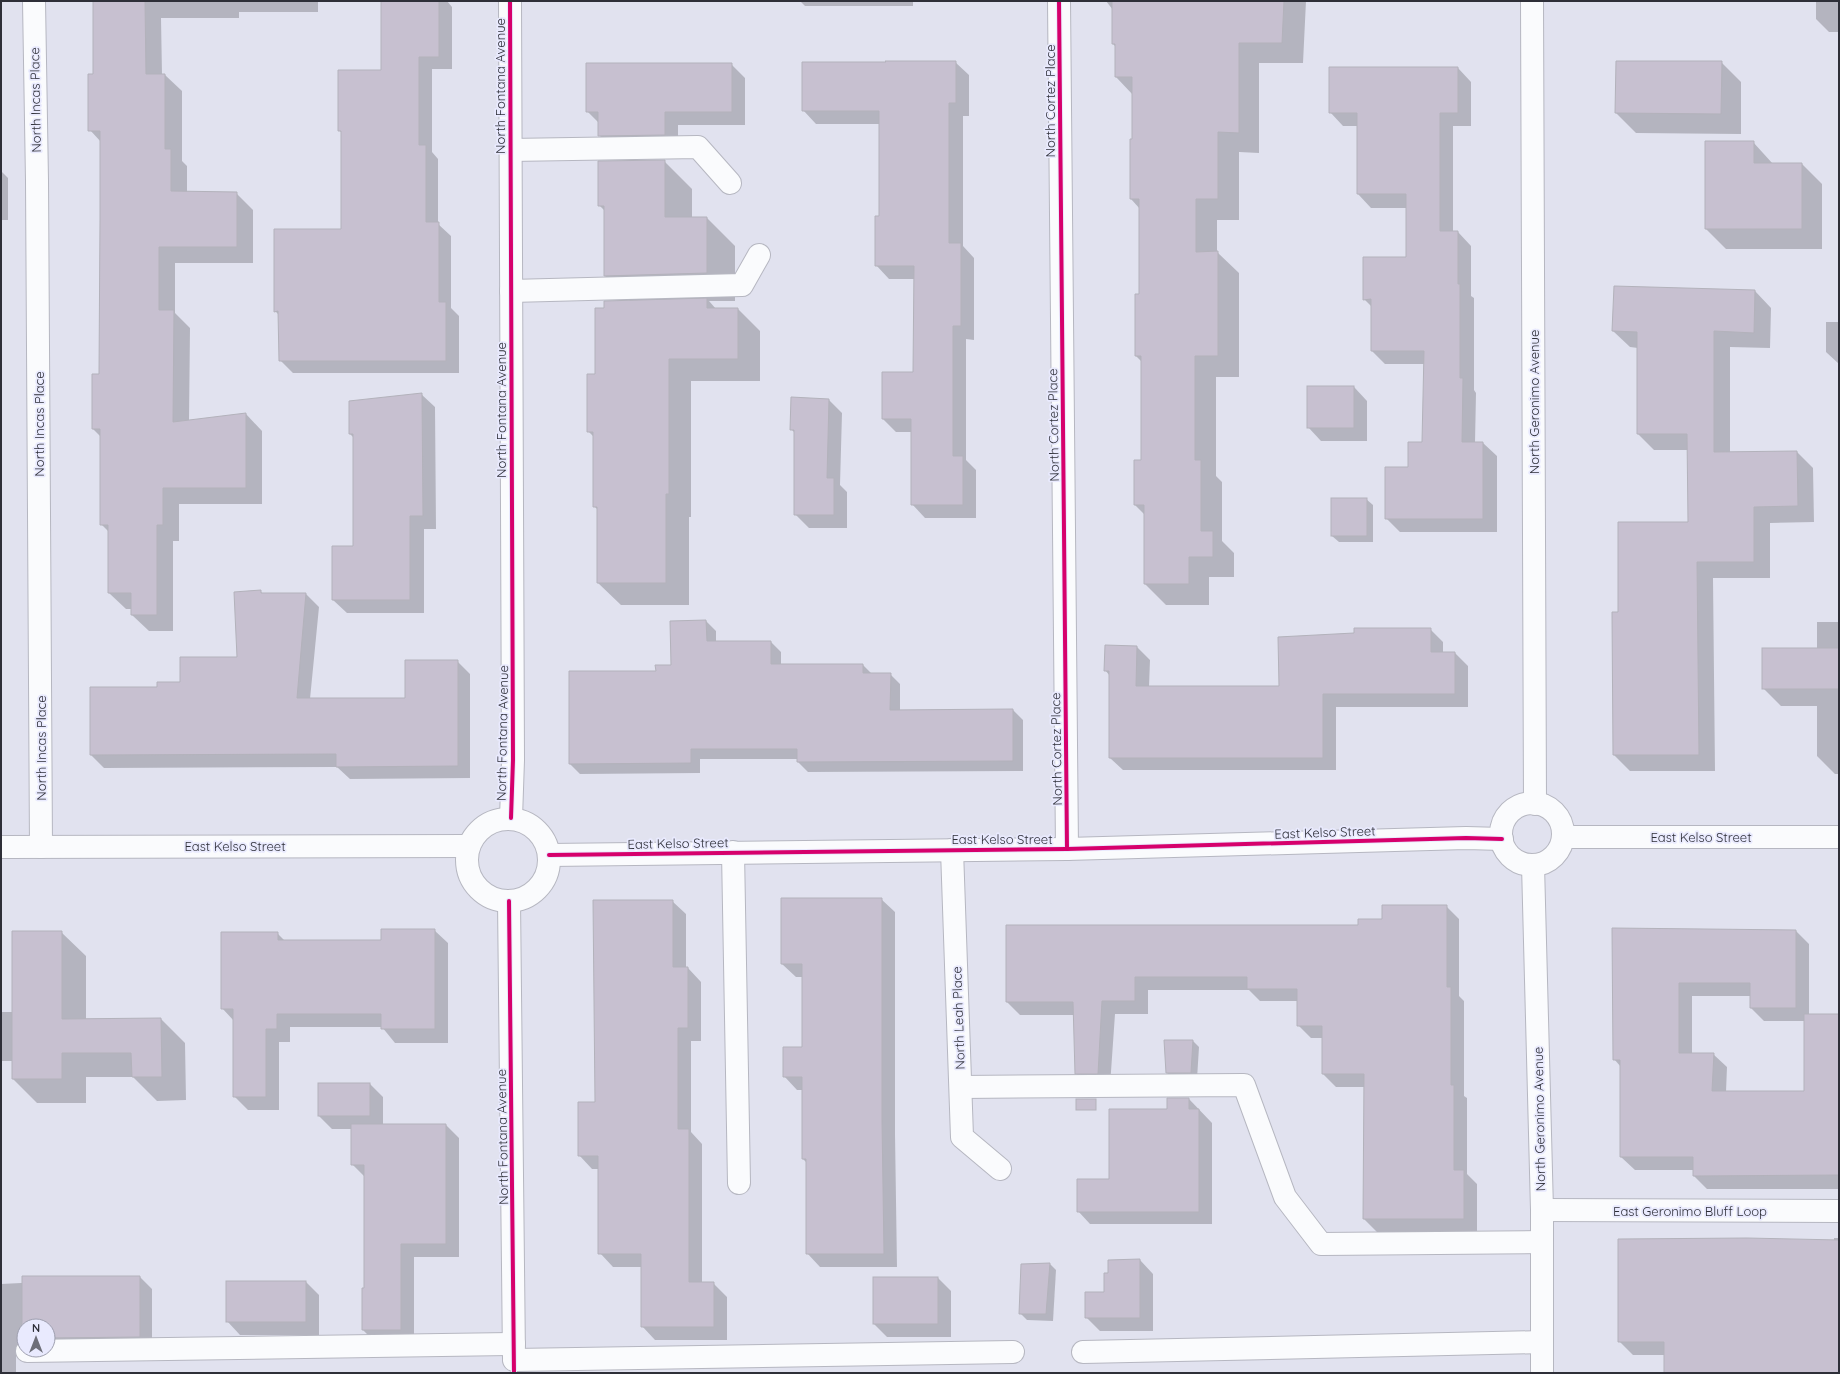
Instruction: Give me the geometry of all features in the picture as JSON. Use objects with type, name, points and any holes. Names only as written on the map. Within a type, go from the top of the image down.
[{"type":"street","name":"North Incas Place","points":[[34,1],[37,189],[41,847]]},
{"type":"street","name":"North Fontana Avenue","points":[[510,1],[513,752],[511,818]]},
{"type":"street","name":"North Cortez Place","points":[[1059,1],[1067,849]]},
{"type":"street","name":"North Geronimo Avenue","points":[[1532,1],[1535,804]]},
{"type":"street","points":[[510,150],[698,147],[730,182]]},
{"type":"street","points":[[511,291],[742,285],[759,255]]},
{"type":"street","points":[[1528,804],[1535,804],[1548,808],[1556,814],[1561,823],[1563,837],[1558,851],[1552,859],[1543,864],[1533,865],[1524,864],[1514,860],[1506,852],[1501,832],[1503,822],[1509,813],[1518,807],[1528,804]]},
{"type":"street","points":[[511,818],[523,821],[534,827],[543,837],[548,848],[549,855],[547,876],[539,887],[528,896],[509,901],[500,900],[487,895],[476,886],[469,874],[467,860],[469,846],[476,833],[486,825],[498,819],[511,818]]},
{"type":"street","name":"East Kelso Street","points":[[1563,837],[1839,837]]},
{"type":"street","name":"East Kelso Street","points":[[549,855],[1067,849],[1466,838],[1502,839]]},
{"type":"street","name":"East Kelso Street","points":[[1,847],[469,846]]},
{"type":"street","name":"North Leah Place","points":[[952,850],[962,1137],[1000,1169]]},
{"type":"street","points":[[733,852],[739,1183]]},
{"type":"street","name":"North Geronimo Avenue","points":[[1533,865],[1542,1210],[1542,1373]]},
{"type":"street","name":"North Fontana Avenue","points":[[509,901],[514,1359]]},
{"type":"street","points":[[961,1087],[1244,1085],[1285,1197],[1322,1244],[1542,1242]]},
{"type":"street","name":"East Geronimo Bluff Loop","points":[[1542,1210],[1839,1211]]},
{"type":"street","points":[[1083,1352],[1542,1342]]},
{"type":"street","points":[[56,1351],[514,1359],[1014,1352]]},
{"type":"building","points":[[93,1],[145,1],[146,74],[165,74],[165,149],[171,149],[171,191],[237,192],[237,247],[159,247],[159,310],[174,310],[173,422],[246,413],[246,488],[163,488],[163,525],[157,525],[157,615],[131,615],[131,593],[108,593],[108,525],[100,525],[100,429],[92,429],[92,374],[99,374],[100,131],[88,131],[88,74],[93,74]]},
{"type":"building","points":[[381,1],[439,1],[439,57],[419,57],[419,145],[426,145],[426,222],[439,222],[439,302],[446,302],[446,361],[279,361],[278,311],[274,312],[274,229],[341,229],[341,131],[338,131],[338,70],[381,70]]},
{"type":"building","points":[[1112,1],[1284,1],[1282,43],[1239,43],[1239,133],[1218,132],[1218,199],[1196,199],[1196,252],[1218,251],[1218,356],[1195,356],[1195,460],[1201,460],[1201,531],[1213,531],[1213,557],[1189,557],[1189,584],[1144,584],[1144,505],[1134,505],[1134,460],[1141,460],[1141,356],[1135,356],[1135,294],[1139,294],[1139,199],[1130,199],[1132,77],[1115,77],[1115,44],[1112,44]]},
{"type":"building","points":[[885,61],[956,61],[956,103],[949,103],[949,243],[961,243],[961,326],[953,326],[953,456],[963,456],[963,505],[911,505],[911,419],[882,419],[882,372],[913,372],[914,266],[875,266],[875,216],[879,216],[879,111],[802,111],[802,62],[886,62]]},
{"type":"building","points":[[1616,61],[1722,61],[1721,114],[1615,113]]},
{"type":"building","points":[[586,63],[732,63],[732,112],[665,112],[665,135],[598,136],[598,112],[586,112]]},
{"type":"building","points":[[1329,67],[1458,67],[1458,113],[1440,113],[1440,231],[1458,231],[1458,284],[1460,284],[1460,378],[1463,378],[1462,442],[1483,442],[1483,519],[1385,519],[1385,467],[1408,467],[1408,442],[1422,442],[1424,351],[1371,351],[1371,299],[1363,300],[1363,257],[1406,257],[1406,194],[1357,194],[1357,113],[1329,113]]},
{"type":"building","points":[[1705,141],[1754,141],[1754,163],[1802,163],[1802,229],[1705,229]]},
{"type":"building","points":[[665,160],[665,217],[707,217],[707,273],[604,276],[604,206],[598,206],[598,161]]},
{"type":"building","points":[[1614,286],[1755,290],[1754,333],[1714,331],[1714,452],[1797,451],[1798,506],[1754,507],[1754,562],[1697,562],[1699,755],[1613,755],[1612,612],[1618,612],[1618,522],[1688,522],[1687,434],[1637,434],[1637,332],[1612,331]]},
{"type":"building","points":[[707,298],[707,308],[738,308],[738,359],[669,359],[669,494],[666,494],[666,583],[597,583],[597,507],[593,507],[593,432],[587,432],[587,374],[595,374],[595,308],[604,308],[604,301]]},
{"type":"building","points":[[1307,386],[1354,386],[1354,428],[1307,428]]},
{"type":"building","points":[[422,393],[423,516],[410,516],[410,600],[332,600],[332,546],[353,546],[353,434],[349,434],[349,401]]},
{"type":"building","points":[[791,397],[829,399],[827,478],[834,478],[834,515],[794,515],[794,430],[790,430]]},
{"type":"building","points":[[1331,498],[1367,498],[1367,536],[1331,536]]},
{"type":"building","points":[[261,590],[261,593],[306,593],[297,698],[405,698],[405,660],[458,660],[458,766],[336,767],[336,754],[90,755],[90,687],[157,687],[157,682],[180,682],[180,657],[237,657],[234,592]]},
{"type":"building","points":[[706,620],[707,641],[771,641],[771,664],[863,664],[863,673],[891,673],[890,710],[1013,709],[1013,761],[797,762],[797,749],[691,749],[691,763],[569,764],[569,671],[656,671],[655,665],[671,665],[670,621]]},
{"type":"building","points":[[1354,628],[1431,628],[1431,652],[1455,652],[1455,694],[1323,694],[1323,758],[1109,758],[1109,671],[1104,671],[1105,645],[1137,646],[1136,686],[1279,686],[1278,637],[1354,633]]},
{"type":"building","points":[[1762,648],[1839,648],[1839,689],[1762,689]]},
{"type":"building","points":[[781,898],[882,898],[882,1120],[884,1254],[806,1254],[806,1159],[802,1159],[802,1077],[783,1077],[783,1047],[802,1047],[802,964],[781,964]]},
{"type":"building","points":[[593,900],[673,900],[673,967],[688,967],[688,1028],[678,1028],[678,1129],[689,1129],[689,1282],[714,1282],[714,1327],[641,1327],[641,1254],[598,1254],[598,1156],[578,1156],[578,1102],[595,1102]]},
{"type":"building","points":[[1382,905],[1447,905],[1447,987],[1451,987],[1451,1085],[1454,1085],[1454,1170],[1464,1170],[1464,1219],[1363,1219],[1364,1074],[1322,1074],[1322,1026],[1297,1026],[1297,989],[1247,989],[1247,977],[1135,977],[1135,1001],[1102,1001],[1098,1074],[1075,1074],[1073,1002],[1006,1002],[1006,925],[1358,925],[1358,919],[1382,919]]},
{"type":"building","points":[[1612,928],[1796,930],[1796,1008],[1750,1008],[1750,983],[1679,983],[1679,1053],[1714,1053],[1712,1091],[1804,1091],[1804,1014],[1839,1014],[1839,1175],[1693,1176],[1693,1157],[1620,1157],[1620,1060],[1613,1060]]},
{"type":"building","points":[[381,929],[435,929],[435,1029],[381,1029],[381,1014],[277,1014],[277,1029],[266,1029],[266,1097],[233,1097],[233,1009],[221,1009],[221,932],[278,932],[278,940],[381,940]]},
{"type":"building","points":[[12,931],[62,931],[62,1019],[161,1018],[162,1077],[132,1077],[131,1053],[62,1053],[62,1079],[12,1079]]},
{"type":"building","points":[[1164,1040],[1193,1040],[1191,1073],[1166,1073]]},
{"type":"building","points":[[318,1083],[370,1083],[370,1116],[318,1116]]},
{"type":"building","points":[[1167,1098],[1189,1098],[1189,1109],[1199,1109],[1199,1212],[1077,1212],[1077,1179],[1109,1179],[1109,1109],[1167,1109]]},
{"type":"building","points":[[1076,1099],[1096,1099],[1096,1110],[1076,1110]]},
{"type":"building","points":[[351,1124],[446,1124],[446,1244],[401,1244],[401,1330],[362,1330],[362,1288],[364,1288],[364,1165],[351,1165]]},
{"type":"building","points":[[1747,1238],[1839,1240],[1839,1373],[1664,1373],[1664,1342],[1618,1342],[1618,1239]]},
{"type":"building","points":[[1140,1259],[1140,1318],[1085,1318],[1085,1292],[1104,1292],[1104,1273],[1108,1273],[1108,1260]]},
{"type":"building","points":[[1050,1263],[1046,1314],[1019,1314],[1021,1264]]},
{"type":"building","points":[[22,1276],[140,1276],[140,1337],[56,1338],[56,1318],[22,1318]]},
{"type":"building","points":[[873,1277],[938,1277],[938,1324],[873,1324]]},
{"type":"building","points":[[226,1281],[306,1281],[306,1322],[226,1322]]},
{"type":"cycle path","points":[[510,1],[513,760],[511,818]]},
{"type":"cycle path","points":[[1059,1],[1067,849]]},
{"type":"cycle path","points":[[549,855],[1067,849],[1466,838],[1502,839]]},
{"type":"cycle path","points":[[509,901],[514,1373]]}]
